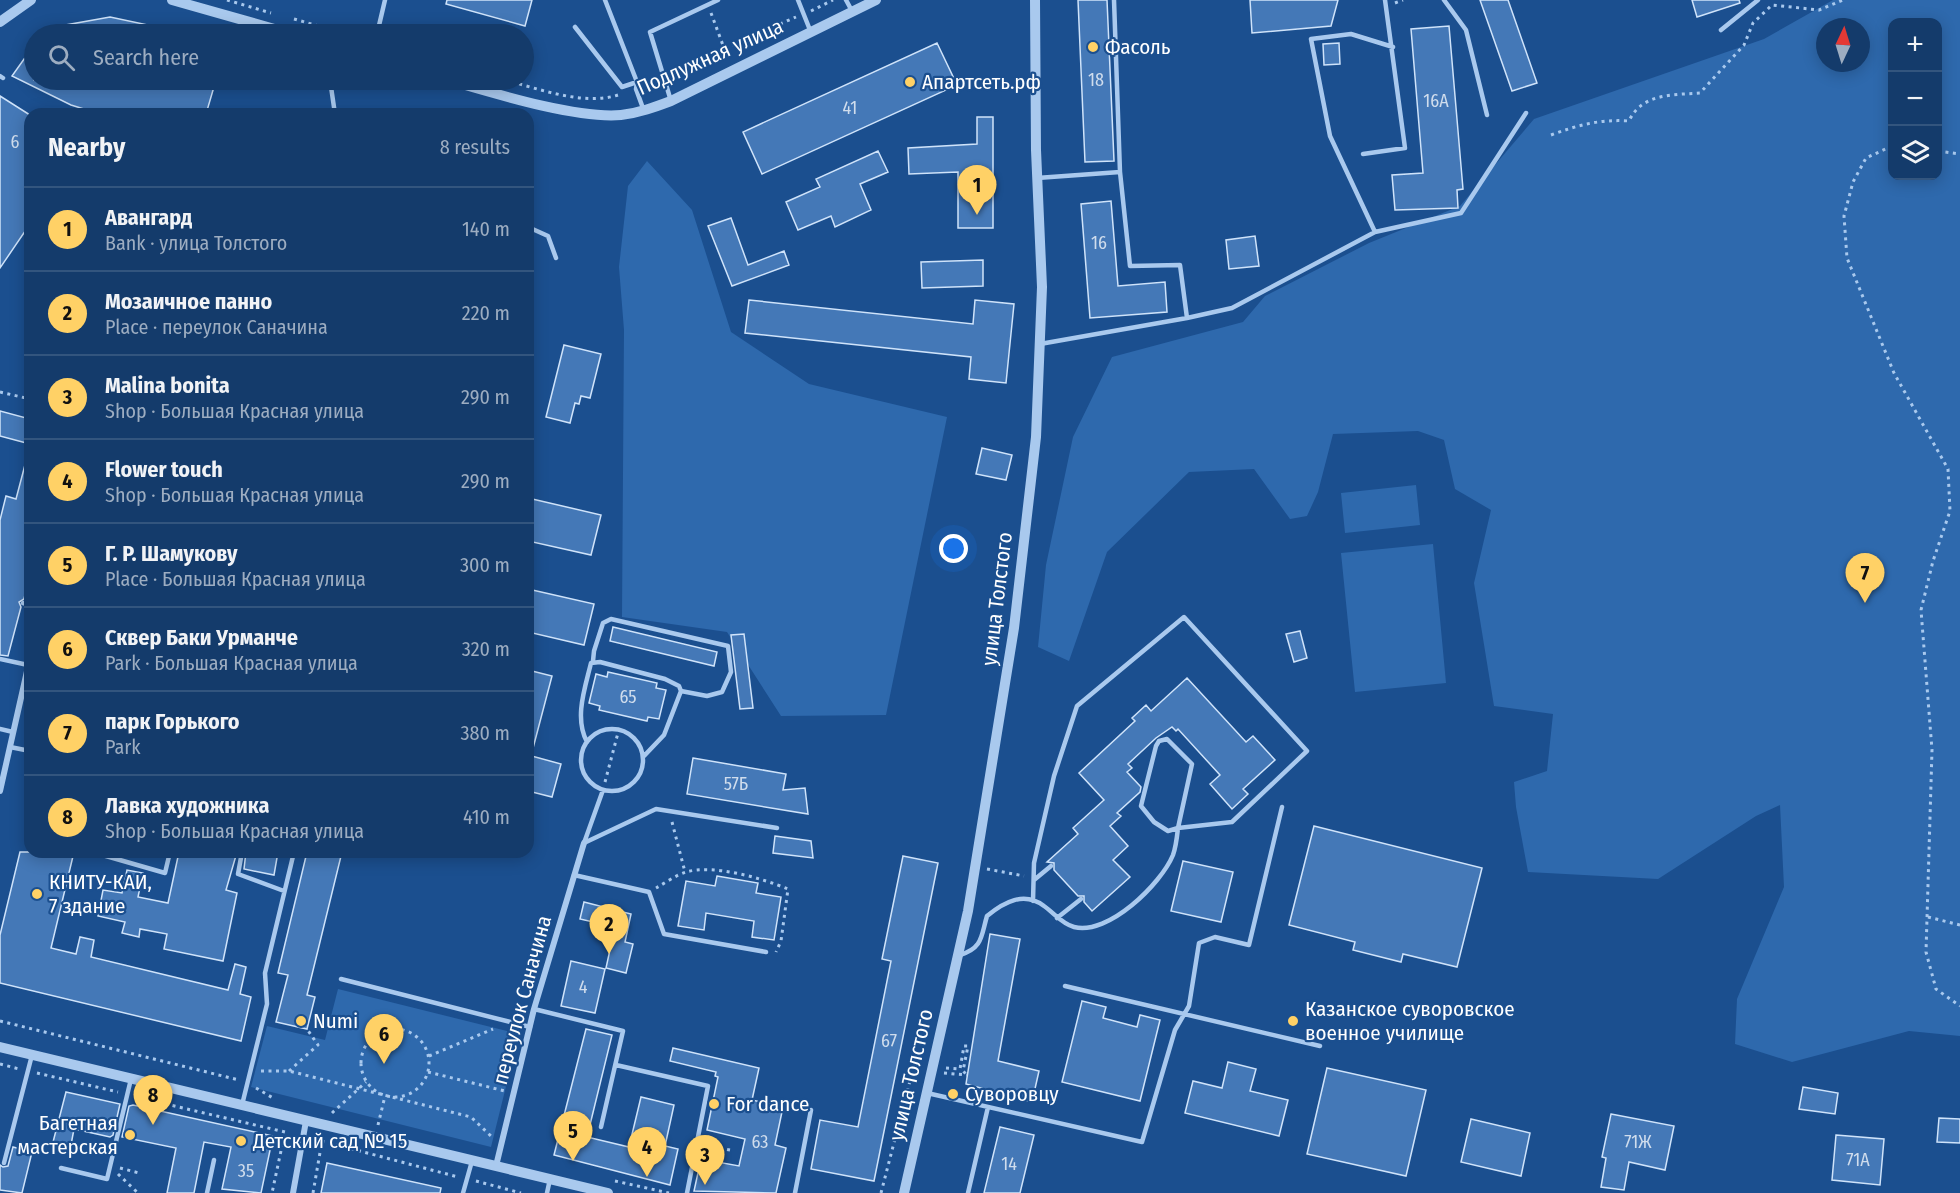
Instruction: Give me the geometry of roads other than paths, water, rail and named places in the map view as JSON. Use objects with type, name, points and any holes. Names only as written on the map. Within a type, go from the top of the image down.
[{"type":"street","points":[[0,22],[31,0]]},
{"type":"street","points":[[172,0],[190,3],[259,24]]},
{"type":"street","name":"Подлужная улица","points":[[484,90],[595,114],[621,115],[644,111],[671,101],[876,0]]},
{"type":"street","name":"улица Толстого","points":[[904,1193],[968,911],[1014,628],[1036,437],[1042,287],[1037,178],[1035,0]]},
{"type":"street","points":[[0,791],[24,683]]},
{"type":"street","name":"переулок Саначина","points":[[496,1166],[534,1009],[584,843]]},
{"type":"street","points":[[0,1047],[608,1193]]},
{"type":"street","points":[[293,1193],[306,1121]]},
{"type":"lane","points":[[379,24],[385,0]]},
{"type":"lane","points":[[605,0],[638,82],[636,89],[644,111]]},
{"type":"lane","points":[[671,101],[650,32],[718,0]]},
{"type":"lane","points":[[798,0],[812,33]]},
{"type":"lane","points":[[846,0],[852,12]]},
{"type":"lane","points":[[1114,0],[1120,172],[1130,266],[1180,266],[1187,318]]},
{"type":"lane","points":[[1363,154],[1405,148],[1385,0]]},
{"type":"lane","points":[[1444,0],[1466,30],[1487,115]]},
{"type":"lane","points":[[1721,30],[1758,0]]},
{"type":"lane","points":[[575,27],[622,87],[638,82]]},
{"type":"lane","points":[[1375,232],[1330,136],[1311,39],[1351,34],[1393,47]]},
{"type":"lane","points":[[331,90],[334,108]]},
{"type":"lane","points":[[1040,344],[1232,308],[1375,232],[1461,213],[1526,113]]},
{"type":"lane","points":[[1037,178],[1120,172]]},
{"type":"lane","points":[[534,230],[548,236],[556,258]]},
{"type":"lane","points":[[958,956],[972,951],[981,944],[984,926],[990,913],[1010,900],[1024,898],[1033,901],[1043,905],[1057,918],[1073,927],[1092,928],[1136,902],[1162,874],[1173,854],[1178,828],[1192,764],[1167,739],[1160,741],[1155,746],[1141,806],[1154,822],[1168,831],[1178,828],[1232,822],[1307,751],[1184,617],[1077,706],[1054,776],[1034,863],[1033,901]]},
{"type":"lane","points":[[587,742],[580,711],[603,623],[611,619],[728,646],[730,672],[722,692],[706,696],[681,691]]},
{"type":"lane","points":[[0,659],[24,664]]},
{"type":"lane","points":[[593,661],[666,679],[679,686],[681,691],[664,735],[644,756]]},
{"type":"lane","points":[[0,729],[13,732]]},
{"type":"lane","points":[[606,729],[619,729],[635,737],[644,756],[643,766],[633,784],[624,789],[603,790],[595,786],[583,772],[581,754],[587,742],[597,732],[606,729]]},
{"type":"lane","points":[[10,747],[24,750]]},
{"type":"lane","points":[[584,843],[603,790]]},
{"type":"lane","points":[[927,1093],[1142,1142],[1175,1030],[1182,1014],[1189,1006],[1199,944],[1215,937],[1249,945],[1282,807]]},
{"type":"lane","points":[[584,843],[656,809],[777,828]]},
{"type":"lane","points":[[113,858],[165,873],[169,858]]},
{"type":"lane","points":[[241,858],[238,874],[284,891]]},
{"type":"lane","points":[[242,1105],[267,1004],[265,974],[292,858]]},
{"type":"lane","points":[[1034,880],[1051,866]]},
{"type":"lane","points":[[574,875],[649,892],[664,934],[765,952]]},
{"type":"lane","points":[[1057,918],[1081,899]]},
{"type":"lane","points":[[341,979],[530,1028]]},
{"type":"lane","points":[[1065,986],[1320,1046]]},
{"type":"lane","points":[[534,1009],[623,1031],[601,1127]]},
{"type":"lane","points":[[4,1163],[32,1055]]},
{"type":"lane","points":[[615,1065],[708,1086],[687,1193]]},
{"type":"lane","points":[[62,1168],[107,1179],[130,1079]]},
{"type":"lane","points":[[968,1193],[988,1107]]},
{"type":"lane","points":[[795,1193],[811,1110]]},
{"type":"lane","points":[[208,1193],[214,1160]]},
{"type":"lane","points":[[464,1193],[472,1160]]},
{"type":"lane","points":[[547,1193],[550,1179]]},
{"type":"place","name":"Фасоль","points":[[1093,47]]},
{"type":"place","name":"Апартсеть.рф","points":[[910,82]]},
{"type":"place","name":"Авангард","points":[[977,215]]},
{"type":"place","name":"парк Горького","points":[[1865,603]]},
{"type":"place","name":"КНИТУ-КАИ, 7 здание","points":[[37,894]]},
{"type":"place","name":"Мозаичное панно","points":[[609,954]]},
{"type":"place","name":"Numi","points":[[301,1021]]},
{"type":"place","name":"Казанское суворовское военное училище","points":[[1293,1021]]},
{"type":"place","name":"Сквер Баки Урманче","points":[[384,1064]]},
{"type":"place","name":"Суворовцу","points":[[953,1094]]},
{"type":"place","name":"For dance","points":[[714,1104]]},
{"type":"place","name":"Лавка художника","points":[[153,1125]]},
{"type":"place","name":"Багетная мастерская","points":[[130,1135]]},
{"type":"place","name":"Детский сад № 15","points":[[241,1141]]},
{"type":"place","name":"Г. Р. Шамукову","points":[[573,1161]]},
{"type":"place","name":"Flower touch","points":[[647,1177]]},
{"type":"place","name":"Malina bonita","points":[[705,1185]]}]
